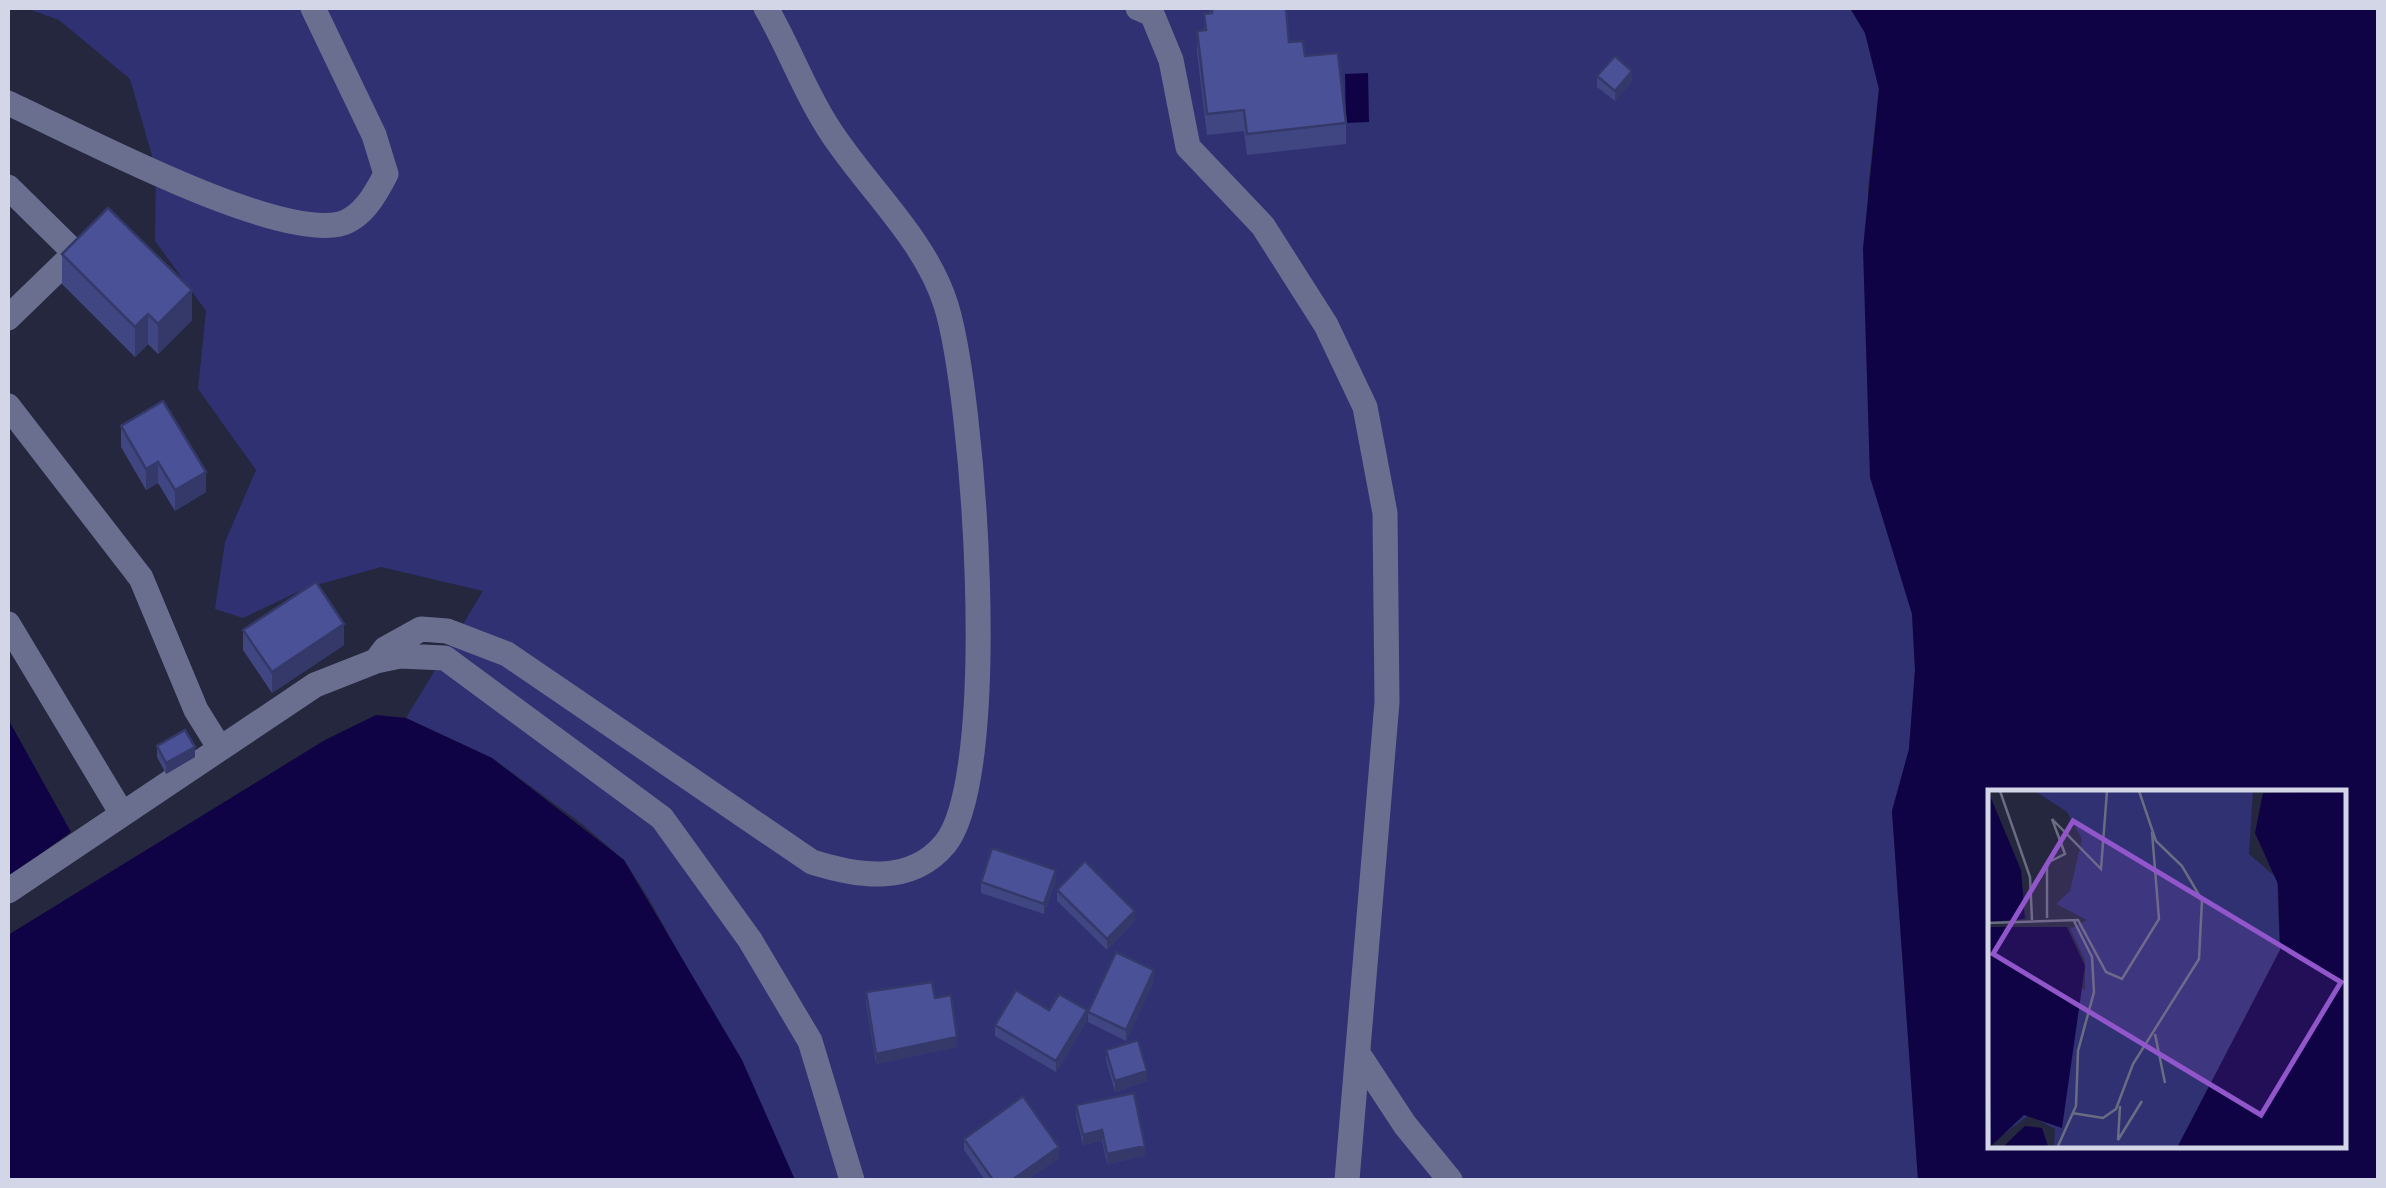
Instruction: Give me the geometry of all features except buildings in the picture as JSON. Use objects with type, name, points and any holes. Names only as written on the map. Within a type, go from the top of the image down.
[{"type":"lane","points":[[8,102],[230,202],[300,222],[341,224],[370,204],[386,174],[374,135],[313,8]]},
{"type":"lane","points":[[376,661],[385,649],[422,629],[447,630],[507,654],[812,862],[859,876],[904,872],[944,845],[962,813],[974,743],[977,513],[961,364],[945,302],[914,244],[828,128],[766,8]]},
{"type":"lane","points":[[1138,8],[1152,14],[1171,60],[1188,147],[1263,226],[1326,325],[1365,407],[1385,513],[1387,702],[1347,1180]]},
{"type":"lane","points":[[8,188],[75,252],[8,318]]},
{"type":"lane","points":[[8,406],[141,578],[196,710],[219,748]]},
{"type":"lane","points":[[8,624],[121,812]]},
{"type":"lane","points":[[8,891],[315,685],[376,661],[400,656],[445,658],[662,818],[750,940],[810,1042],[852,1180]]},
{"type":"lane","points":[[1358,1055],[1404,1125],[1450,1180]]},
{"type":"shaded area","points":[[26,8],[1850,8],[1865,33],[1879,89],[1868,188],[1870,477],[1912,613],[1915,670],[1909,750],[1892,811],[1918,1180],[697,1180],[692,977],[649,899],[624,860],[582,824],[492,758],[406,718],[483,591],[381,567],[306,588],[243,618],[215,609],[225,542],[256,470],[198,389],[206,311],[155,241],[156,170],[130,79],[59,20]]},
{"type":"shaded area","points":[[1850,8],[2378,8],[2378,1180],[1918,1180],[1892,811],[1909,749],[1915,670],[1912,614],[1870,477],[1863,248],[1879,89],[1865,33]]},
{"type":"shaded area","points":[[1368,73],[1369,122],[1346,123],[1345,74]]},
{"type":"shaded area","points":[[376,715],[406,718],[492,758],[624,860],[742,1060],[795,1180],[8,1180],[8,935],[325,740]]},
{"type":"shaded area","points":[[8,719],[71,832],[8,877]]}]
